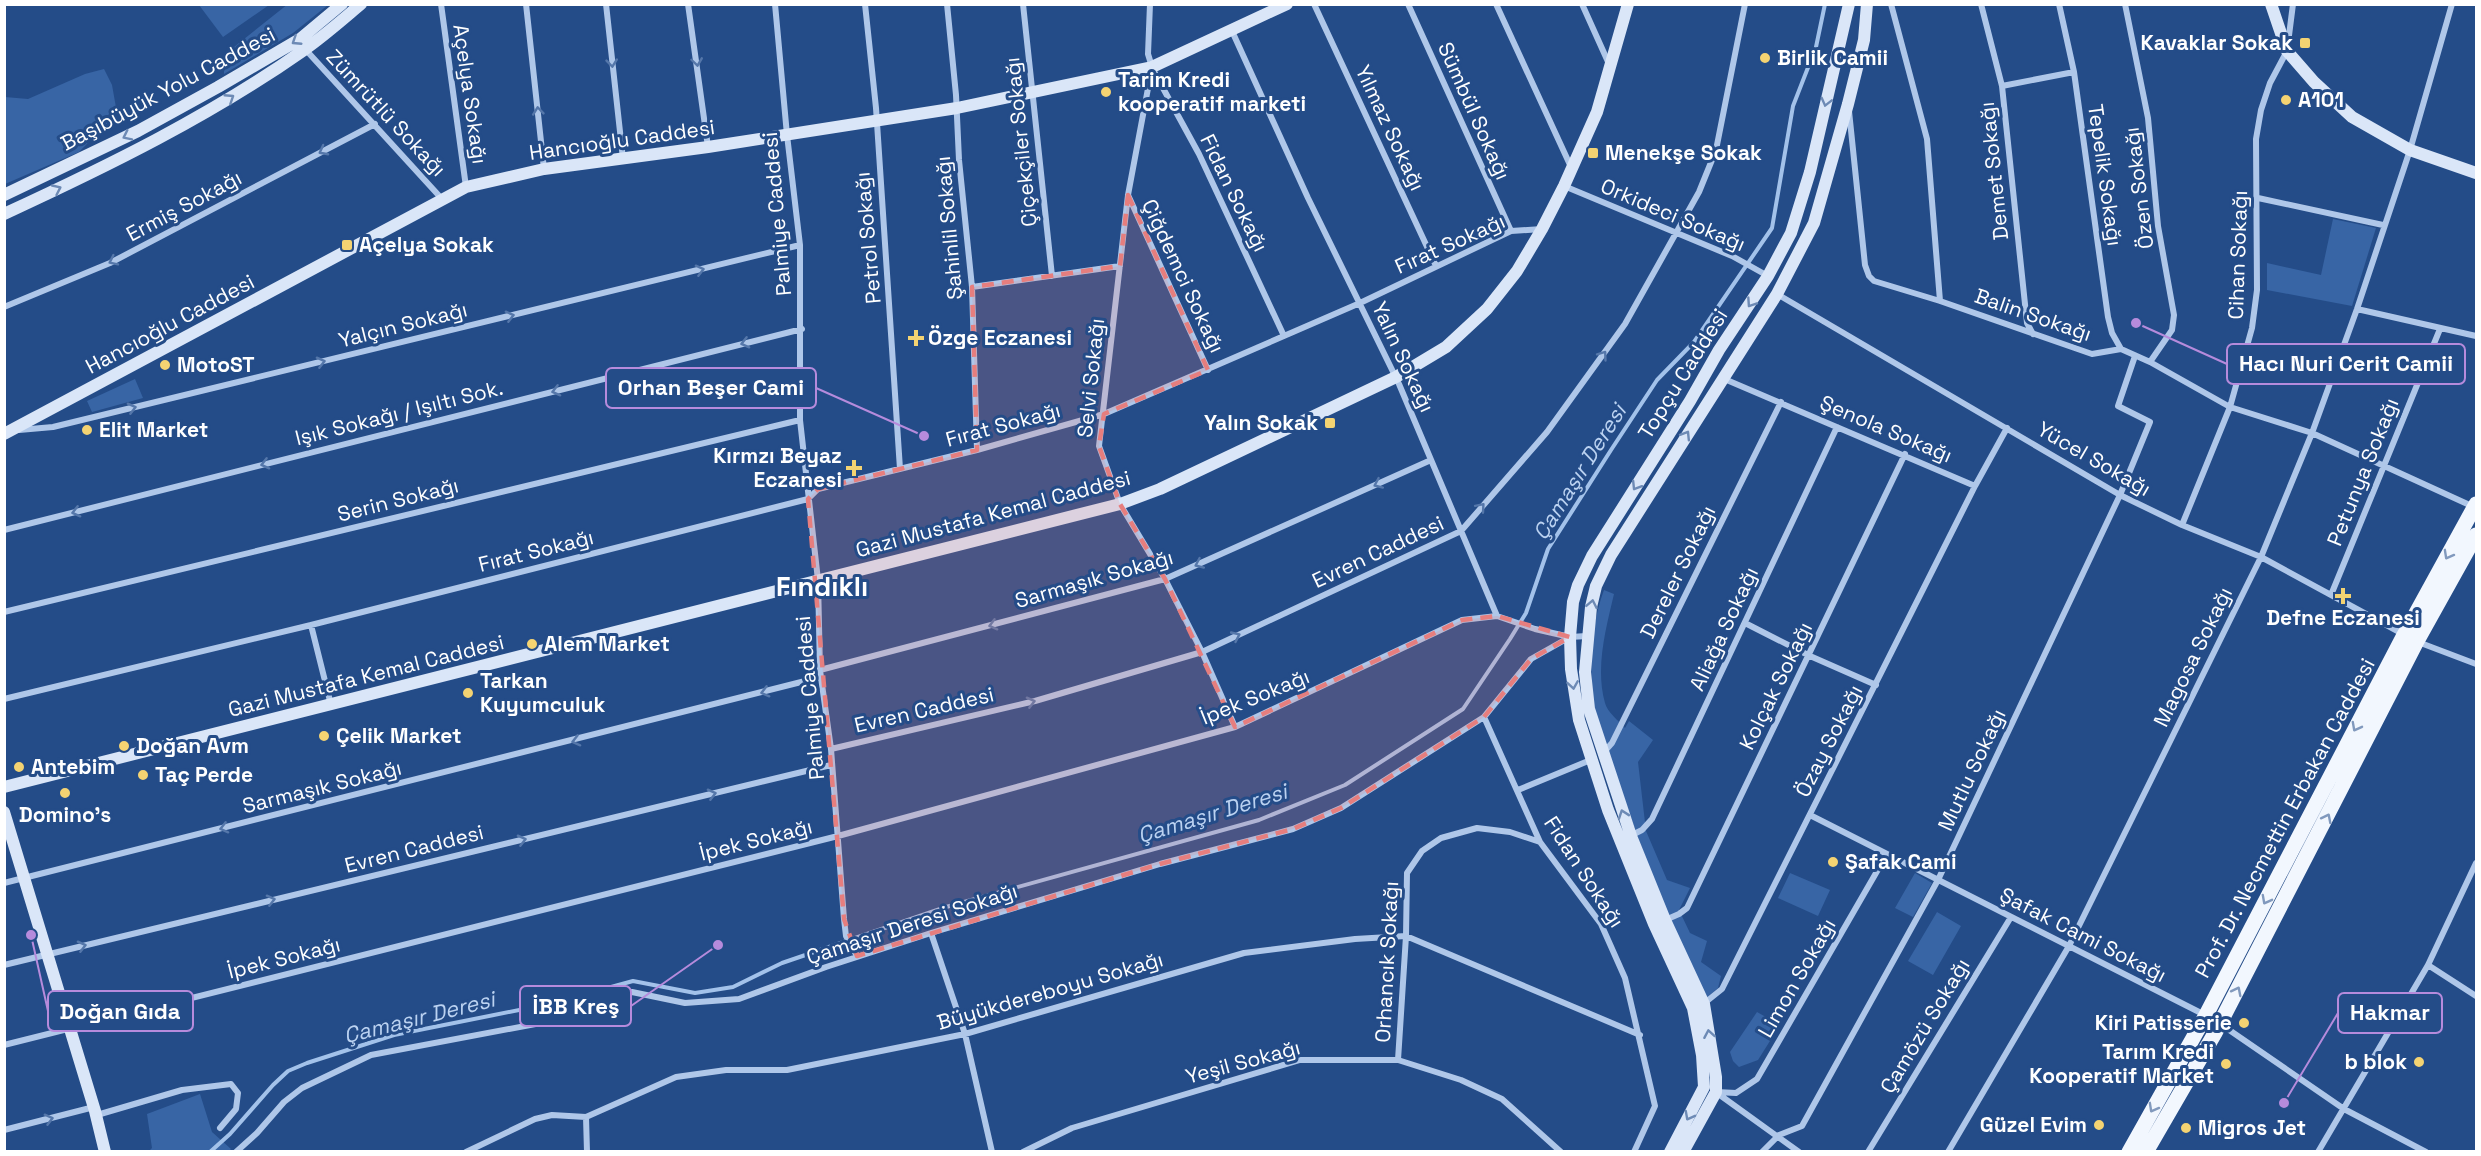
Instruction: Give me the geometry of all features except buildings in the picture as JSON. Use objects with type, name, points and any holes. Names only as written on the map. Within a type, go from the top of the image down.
[{"type":"main road","name":"Prof. Dr. Necmettin Erbakan Caddesi","points":[[2146,1152],[2220,1023],[2476,506]]},
{"type":"main road","name":"Prof. Dr. Necmettin Erbakan Caddesi","points":[[2129,1152],[2411,638],[2476,535]]},
{"type":"street","name":"Başıbüyük Yolu Caddesi","points":[[4,195],[138,131],[218,87],[300,39],[342,4]]},
{"type":"street","name":"Başıbüyük Yolu Caddesi","points":[[4,214],[167,135],[222,104],[306,49],[361,4]]},
{"type":"street","name":"Açelya Sokağı","points":[[441,4],[466,187]]},
{"type":"street","points":[[526,4],[544,169]]},
{"type":"street","points":[[606,4],[623,159]]},
{"type":"street","points":[[688,4],[708,147]]},
{"type":"street","name":"Palmiye Caddesi","points":[[775,4],[800,246],[802,329],[800,420],[818,580],[821,673],[831,749],[846,936],[855,953]]},
{"type":"street","name":"Petrol Sokağı","points":[[865,4],[876,121],[900,469]]},
{"type":"street","name":"Şahinlil Sokağı","points":[[947,4],[972,287],[977,450]]},
{"type":"street","name":"Çiçekçiler Sokağı","points":[[1023,4],[1052,276]]},
{"type":"street","name":"Selvi Sokağı","points":[[1150,4],[1148,54],[1152,67],[1128,195],[1099,446],[1120,504],[1165,579],[1202,652],[1235,727]]},
{"type":"street","name":"Hancıoğlu Caddesi","points":[[8,432],[466,187],[544,169],[708,147],[957,108],[1152,67],[1287,4]]},
{"type":"street","name":"Yılmaz Sokağı","points":[[1314,4],[1436,266]]},
{"type":"street","name":"Sümbül Sokağı","points":[[1408,4],[1511,231]]},
{"type":"street","points":[[1496,4],[1572,168]]},
{"type":"street","points":[[1582,4],[1610,65]]},
{"type":"street","name":"Gazi Mustafa Kemal Caddesi","points":[[4,787],[331,706],[1120,504],[1171,484],[1395,377],[1446,347],[1487,309],[1517,271],[1564,186],[1597,112],[1628,4]]},
{"type":"street","name":"Evren Caddesi","points":[[831,749],[1035,701],[1202,652],[1461,531],[1547,432],[1625,324],[1699,192],[1716,150],[1745,4]]},
{"type":"street","name":"Topçu Caddesi","points":[[1716,1092],[1716,1077],[1699,1006],[1660,922],[1591,761],[1579,720],[1571,669],[1570,637],[1573,602],[1578,585],[1592,556],[1690,401],[1791,234],[1810,172],[1849,4]]},
{"type":"street","name":"Topçu Caddesi","points":[[1626,839],[1589,709],[1585,672],[1587,636],[1596,586],[1611,555],[1777,294],[1814,223],[1864,40],[1867,4]]},
{"type":"street","points":[[1891,4],[1927,139],[1940,301]]},
{"type":"street","name":"Demet Sokağı","points":[[1981,4],[2002,86],[2027,323],[2033,334]]},
{"type":"street","name":"Tepelik Sokağı","points":[[2059,4],[2073,72],[2108,317],[2112,333],[2121,349]]},
{"type":"street","name":"Özen Sokağı","points":[[2125,4],[2148,118],[2158,226],[2174,315],[2172,330],[2150,362]]},
{"type":"street","points":[[2271,4],[2287,51],[2314,82],[2352,117],[2410,150],[2476,173]]},
{"type":"street","points":[[2287,51],[2293,4]]},
{"type":"street","name":"Magosa Sokağı","points":[[1948,1152],[2069,946],[2261,557],[2312,433],[2356,309],[2410,150],[2452,4]]},
{"type":"street","name":"Yalın Sokağı","points":[[1232,31],[1308,198],[1395,377],[1497,616]]},
{"type":"street","name":"Zümrütlü Sokağı","points":[[306,49],[442,199]]},
{"type":"street","name":"Cihan Sokağı","points":[[2182,525],[2230,407],[2252,328],[2257,290],[2256,139],[2261,110],[2270,83],[2287,51]]},
{"type":"street","name":"Fidan Sokağı","points":[[1152,67],[1199,154],[1284,336]]},
{"type":"street","points":[[2002,86],[2073,72]]},
{"type":"street","name":"Balin Sokağı","points":[[1848,104],[1867,272],[1874,281],[1940,301],[2092,354],[2121,349]]},
{"type":"street","name":"Ermiş Sokağı","points":[[4,307],[110,263],[375,124]]},
{"type":"street","name":"Orkideci Sokağı","points":[[1564,186],[1732,256],[1765,274]]},
{"type":"street","name":"Çiğdemci Sokağı","points":[[1128,195],[1208,370]]},
{"type":"street","points":[[2258,198],[2383,225]]},
{"type":"street","name":"Fırat Sokağı","points":[[4,699],[311,625],[808,499],[818,489],[977,450],[1104,414],[1360,303],[1511,231],[1542,229]]},
{"type":"street","name":"Yalçın Sokağı","points":[[8,432],[53,427],[800,246]]},
{"type":"street","points":[[972,287],[1120,266]]},
{"type":"street","name":"Yücel Sokağı","points":[[1777,294],[2120,495],[2182,525],[2261,557],[2411,638],[2476,664]]},
{"type":"street","points":[[2356,309],[2476,336]]},
{"type":"street","name":"Işık Sokağı / Işıltı Sok.","points":[[4,530],[802,329]]},
{"type":"street","name":"Petunya Sokağı","points":[[2331,595],[2440,329]]},
{"type":"street","points":[[2121,349],[2150,362],[2230,407],[2312,433],[2476,506]]},
{"type":"street","name":"Mutlu Sokağı","points":[[1762,1152],[1779,1135],[1802,1126],[1938,880],[2120,495],[2150,422],[2118,406],[2136,356]]},
{"type":"street","name":"Şenola Sokağı","points":[[1722,378],[1905,454],[1975,486]]},
{"type":"street","name":"Dereler Sokağı","points":[[1602,754],[1612,743],[1781,402]]},
{"type":"street","name":"Serin Sokağı","points":[[4,612],[800,420]]},
{"type":"street","name":"Aliağa Sokağı","points":[[1626,839],[1642,830],[1652,819],[1837,427]]},
{"type":"street","points":[[1975,486],[2007,428]]},
{"type":"street","name":"Kolçak Sokağı","points":[[1660,922],[1687,908],[1905,454]]},
{"type":"street","name":"Sarmaşık Sokağı","points":[[4,883],[821,673],[1165,579],[1431,460]]},
{"type":"street","name":"Özay Sokağı","points":[[1699,1006],[1722,989],[1975,486]]},
{"type":"street","points":[[1497,616],[1535,629],[1570,637],[1587,636]]},
{"type":"street","name":"İpek Sokağı","points":[[4,1046],[838,836],[1235,727],[1462,620],[1497,616]]},
{"type":"street","points":[[1745,623],[1810,656],[1876,685]]},
{"type":"street","points":[[311,625],[331,706]]},
{"type":"street","name":"Çamaşır Deresi Sokağı","points":[[236,1152],[284,1102],[302,1088],[371,1055],[562,1020],[633,992],[685,1003],[739,999],[855,953],[931,933],[1160,864],[1293,829],[1341,808],[1484,717],[1531,659],[1570,637]]},
{"type":"street","name":"Fidan Sokağı","points":[[1484,717],[1540,842],[1601,924],[1625,978],[1655,1106],[1634,1152]]},
{"type":"street","points":[[1518,790],[1591,761],[1602,754]]},
{"type":"street","name":"Evren Caddesi","points":[[4,965],[831,765]]},
{"type":"street","points":[[4,812],[95,1111],[105,1152]]},
{"type":"street","name":"Şafak Cami Sokağı","points":[[1810,815],[2206,1015],[2344,1109],[2426,1152]]},
{"type":"street","name":"Orhancık Sokağı","points":[[1398,1060],[1406,936],[1407,873],[1422,851],[1441,838],[1477,828],[1510,832],[1540,842]]},
{"type":"street","name":"Limon Sokağı","points":[[1716,1092],[1736,1093],[1757,1079],[1887,855]]},
{"type":"street","points":[[2318,1152],[2428,965],[2476,863]]},
{"type":"street","name":"Çamözü Sokağı","points":[[1868,1152],[2010,917]]},
{"type":"street","points":[[931,933],[965,1034],[992,1152]]},
{"type":"street","name":"Büyükdereboyu Sokağı","points":[[586,1118],[676,1077],[726,1070],[787,1070],[965,1034],[1245,953],[1355,939],[1406,936],[1640,1035]]},
{"type":"street","points":[[2428,965],[2476,996]]},
{"type":"street","name":"Topçu Caddesi","points":[[1699,1006],[1704,1088]]},
{"type":"street","name":"Yeşil Sokağı","points":[[1023,1152],[1072,1128],[1300,1060],[1398,1060],[1461,1080],[1502,1099],[1561,1152]]},
{"type":"street","points":[[4,1130],[182,1090],[231,1084],[238,1093],[236,1109],[220,1128]]},
{"type":"street","points":[[1670,1152],[1704,1088],[1716,1092],[1779,1135],[1799,1152]]},
{"type":"street","points":[[1683,1152],[1716,1092]]},
{"type":"street","points":[[466,1152],[536,1119],[552,1114],[586,1118],[587,1152]]},
{"type":"highlighted area","points":[[1128,195],[1208,370],[1104,414],[1099,446],[1120,504],[1165,579],[1235,727],[1462,620],[1497,616],[1570,637],[1531,659],[1484,717],[1341,808],[1293,829],[1160,864],[857,956],[844,919],[808,499],[818,489],[977,450],[972,287],[1120,266]]},
{"type":"shaded area","points":[[288,4],[328,5],[293,33],[224,74],[224,55]]},
{"type":"shaded area","points":[[199,5],[269,5],[223,37]]},
{"type":"shaded area","points":[[104,69],[112,85],[117,113],[79,152],[5,184],[5,97],[28,99],[85,74]]},
{"type":"shaded area","points":[[2333,219],[2376,228],[2352,306],[2267,290],[2267,263],[2321,275]]},
{"type":"shaded area","points":[[135,379],[143,398],[92,412],[87,401]]},
{"type":"shaded area","points":[[1604,590],[1614,594],[1601,662],[1605,703],[1625,728],[1629,721],[1653,740],[1638,762],[1646,831],[1667,880],[1690,888],[1679,910],[1690,933],[1707,941],[1701,962],[1721,976],[1718,988],[1706,998],[1647,861],[1596,716],[1591,677],[1592,648],[1599,604]]},
{"type":"shaded area","points":[[1790,873],[1830,890],[1818,916],[1778,898]]},
{"type":"shaded area","points":[[1915,873],[1932,883],[1913,917],[1895,908]]},
{"type":"shaded area","points":[[1937,912],[1961,926],[1933,975],[1908,961]]},
{"type":"shaded area","points":[[1757,1012],[1780,1025],[1758,1060],[1739,1067],[1733,1061],[1730,1052]]},
{"type":"shaded area","points":[[200,1094],[212,1132],[231,1149],[228,1152],[149,1151],[152,1148],[147,1114]]},
{"type":"waterway","name":"Çamaşır Deresi","points":[[210,1152],[230,1134],[288,1071],[307,1063],[394,1035],[549,1004],[633,981],[695,993],[733,987],[782,963],[946,907],[1259,820],[1345,785],[1463,709],[1526,613],[1548,549],[1611,450],[1657,380],[1694,342],[1772,228],[1793,106],[1816,47],[1825,4]]},
{"type":"place","name":"Kavaklar Sokak","points":[[2305,43]]},
{"type":"place","name":"Birlik Camii","points":[[1765,58]]},
{"type":"place","name":"Tarim Kredi kooperatif marketi","points":[[1106,92]]},
{"type":"place","name":"A101","points":[[2286,100]]},
{"type":"place","name":"Menekşe Sokak","points":[[1593,153]]},
{"type":"place","name":"Açelya Sokak","points":[[347,245]]},
{"type":"place","name":"Hacı Nuri Cerit Camii","points":[[2136,323]]},
{"type":"place","name":"Özge Eczanesi","points":[[916,338]]},
{"type":"place","name":"MotoST","points":[[165,365]]},
{"type":"place","name":"Yalın Sokak","points":[[1330,423]]},
{"type":"place","name":"Elit Market","points":[[87,430]]},
{"type":"place","name":"Orhan Beşer Cami","points":[[924,436]]},
{"type":"place","name":"Kırmzı Beyaz Eczanesi","points":[[854,468]]},
{"type":"place","name":"Defne Eczanesi","points":[[2343,596]]},
{"type":"place","name":"Alem Market","points":[[532,644]]},
{"type":"place","name":"Tarkan Kuyumculuk","points":[[468,693]]},
{"type":"place","name":"Çelik Market","points":[[324,736]]},
{"type":"place","name":"Doğan Avm","points":[[124,746]]},
{"type":"place","name":"Antebim","points":[[19,767]]},
{"type":"place","name":"Taç Perde","points":[[143,775]]},
{"type":"place","name":"Domino's","points":[[65,793]]},
{"type":"place","name":"Şafak Cami","points":[[1833,862]]},
{"type":"place","name":"Doğan Gıda","points":[[31,935]]},
{"type":"place","name":"İBB Kreş","points":[[718,945]]},
{"type":"place","name":"Kiri Patisserie","points":[[2244,1023]]},
{"type":"place","name":"b blok","points":[[2419,1062]]},
{"type":"place","name":"Tarım Kredi Kooperatif Market","points":[[2226,1064]]},
{"type":"place","name":"Hakmar","points":[[2284,1103]]},
{"type":"place","name":"Güzel Evim","points":[[2099,1125]]},
{"type":"place","name":"Migros Jet","points":[[2186,1128]]},
{"type":"district","name":"Fındıklı","points":[[822,587]]}]
